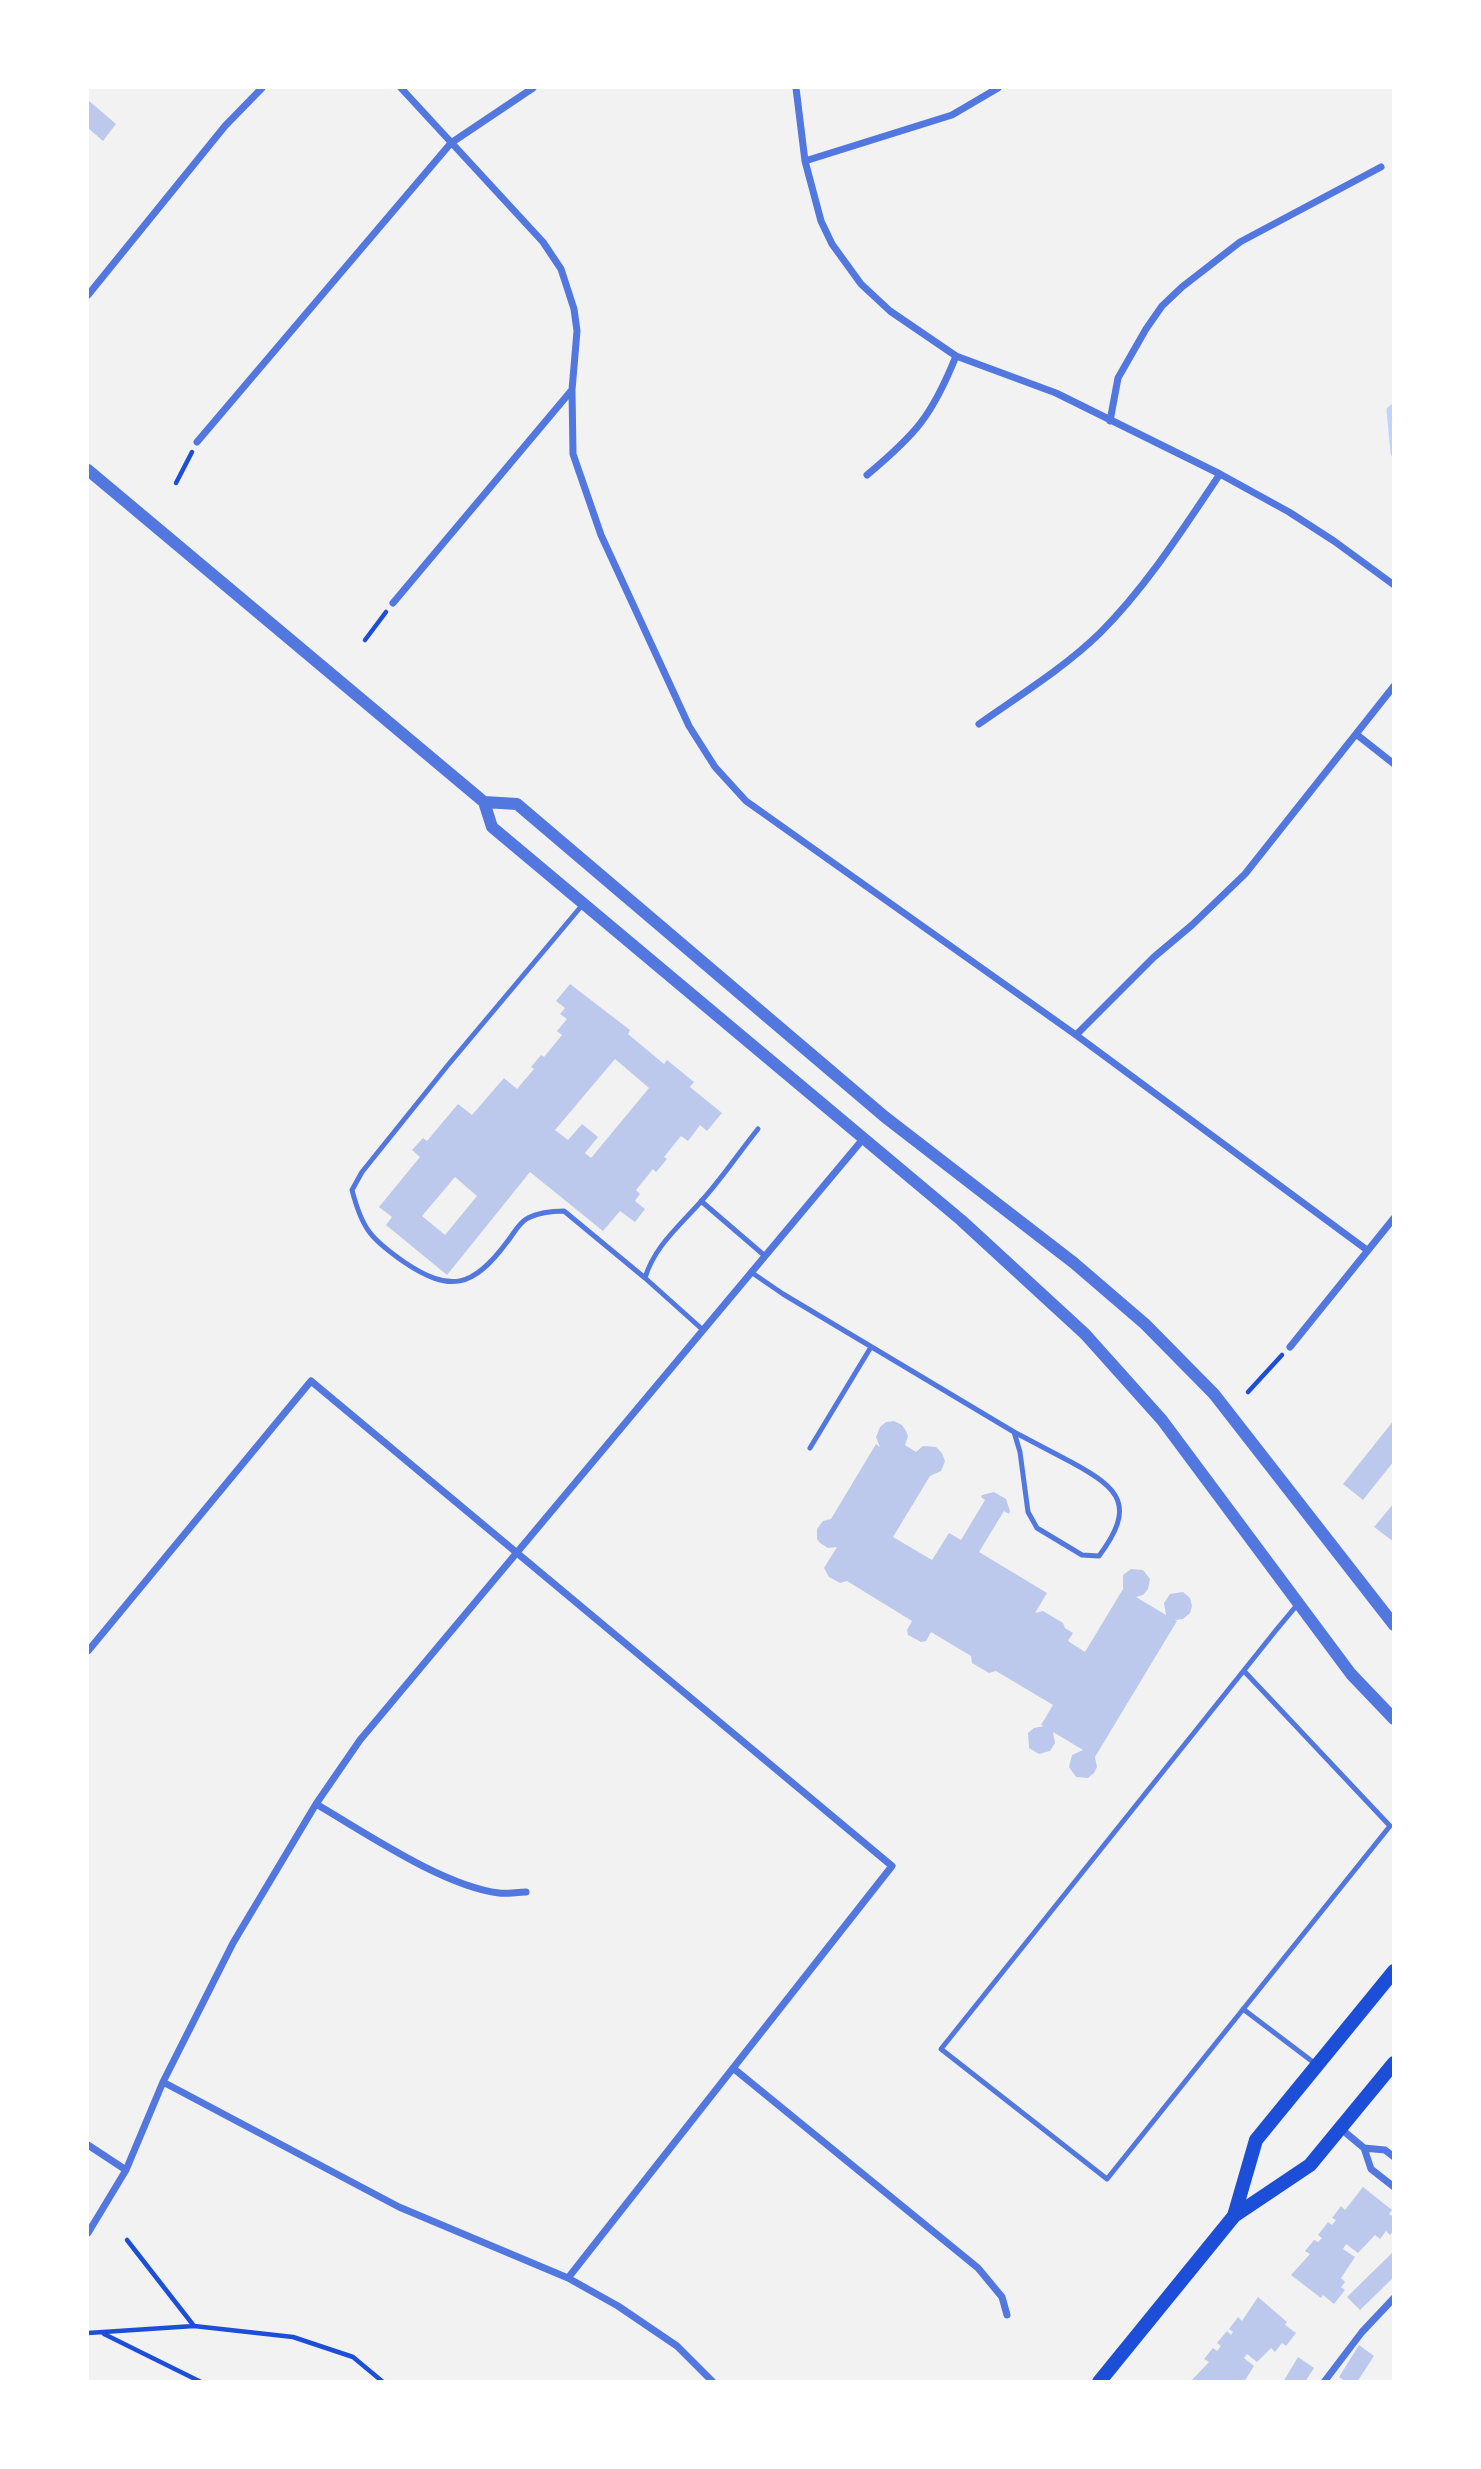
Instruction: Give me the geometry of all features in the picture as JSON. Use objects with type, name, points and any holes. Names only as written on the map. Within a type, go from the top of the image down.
[{"type":"main road","points":[[1234,2216],[1256,2140],[1394,1971]]},
{"type":"main road","points":[[1099,2382],[1234,2216],[1310,2165],[1394,2063]]},
{"type":"street","points":[[88,295],[225,127],[262,88]]},
{"type":"street","points":[[401,88],[543,243],[561,269],[574,309],[577,331],[572,390],[573,454],[601,534],[689,726],[715,767],[746,801],[1076,1035],[1367,1250]]},
{"type":"street","points":[[197,442],[451,144],[533,88]]},
{"type":"street","points":[[796,88],[805,161],[821,221],[832,244],[861,284],[890,311],[956,356],[1056,394],[1220,474],[1289,512],[1394,585]]},
{"type":"street","points":[[805,161],[952,115],[998,88]]},
{"type":"street","points":[[1110,421],[1118,379],[1146,329],[1162,306],[1182,287],[1240,242],[1381,167]]},
{"type":"street","points":[[867,475],[916,431],[941,394],[956,356]]},
{"type":"street","points":[[393,603],[572,390]]},
{"type":"street","points":[[88,470],[484,802],[492,827],[961,1220],[1085,1334],[1162,1420],[1351,1674],[1394,1719]]},
{"type":"street","points":[[979,724],[1068,661],[1101,632],[1154,571],[1220,474]]},
{"type":"street","points":[[1076,1035],[1154,957],[1245,874],[1394,686]]},
{"type":"street","points":[[1356,734],[1394,764]]},
{"type":"street","points":[[484,802],[517,804],[885,1116],[1074,1264],[1145,1324],[1214,1394],[1394,1625]]},
{"type":"street","points":[[88,2233],[126,2170],[163,2082],[233,1943],[316,1804],[360,1740],[863,1139]]},
{"type":"street","points":[[1290,1347],[1394,1218]]},
{"type":"street","points":[[88,1651],[311,1381],[892,1866],[568,2278]]},
{"type":"street","points":[[316,1804],[428,1868],[467,1886],[500,1893],[526,1892]]},
{"type":"street","points":[[733,2068],[978,2268],[1002,2297],[1007,2315]]},
{"type":"street","points":[[163,2082],[399,2207],[568,2278],[618,2306],[677,2346],[713,2382]]},
{"type":"street","points":[[1340,2128],[1364,2148],[1371,2169],[1394,2187]]},
{"type":"street","points":[[88,2145],[126,2170]]},
{"type":"street","points":[[1364,2148],[1385,2150],[1394,2157]]},
{"type":"street","points":[[1324,2382],[1362,2332],[1394,2298]]},
{"type":"lane","points":[[584,903],[362,1172],[352,1190],[359,1219],[381,1246],[424,1275],[443,1283],[461,1282],[479,1271],[502,1249],[525,1219],[547,1211],[564,1211],[704,1330]]},
{"type":"lane","points":[[645,1278],[650,1261],[678,1223],[701,1201],[758,1129]]},
{"type":"lane","points":[[701,1201],[765,1256]]},
{"type":"lane","points":[[751,1272],[783,1294],[1014,1432],[1099,1477],[1112,1488],[1119,1503],[1119,1522],[1099,1556],[1082,1555],[1037,1528],[1028,1512],[1020,1452],[1014,1432]]},
{"type":"lane","points":[[810,1448],[871,1347]]},
{"type":"lane","points":[[1244,1671],[1390,1826],[1107,2179],[941,2049],[1299,1602]]},
{"type":"lane","points":[[1243,2009],[1317,2064]]},
{"type":"path","points":[[176,483],[197,442]]},
{"type":"path","points":[[365,640],[393,603]]},
{"type":"path","points":[[1248,1392],[1290,1347]]},
{"type":"path","points":[[127,2240],[194,2326]]},
{"type":"path","points":[[88,2333],[194,2326],[293,2337],[353,2357],[383,2382]]},
{"type":"path","points":[[103,2333],[201,2382]]},
{"type":"building","points":[[88,100],[116,124],[103,141],[88,128]]},
{"type":"building","points":[[570,984],[630,1030],[628,1034],[664,1064],[667,1060],[694,1082],[690,1087],[722,1113],[707,1131],[700,1125],[688,1141],[681,1136],[664,1157],[667,1159],[656,1172],[653,1169],[636,1190],[640,1194],[635,1201],[645,1209],[635,1222],[620,1211],[603,1231],[530,1172],[447,1275],[386,1225],[392,1217],[379,1207],[420,1157],[412,1150],[423,1138],[427,1141],[458,1104],[472,1115],[504,1078],[517,1089],[534,1069],[531,1067],[541,1055],[544,1057],[562,1035],[557,1031],[567,1019],[560,1014],[565,1008],[556,1001]],"holes":[[[615,1059],[649,1088],[591,1158],[585,1153],[598,1137],[582,1124],[568,1140],[555,1130]],[[455,1177],[477,1196],[445,1235],[422,1216]]]},
{"type":"building","points":[[1394,1420],[1394,1461],[1363,1500],[1343,1484]]},
{"type":"building","points":[[894,1421],[906,1431],[908,1436],[905,1445],[916,1452],[923,1446],[936,1447],[945,1461],[941,1471],[930,1476],[893,1537],[932,1560],[949,1533],[961,1540],[985,1500],[982,1495],[994,1492],[1006,1499],[1009,1514],[1004,1511],[979,1552],[1047,1593],[1035,1613],[1043,1611],[1063,1623],[1065,1628],[1073,1633],[1068,1641],[1085,1652],[1123,1589],[1123,1575],[1131,1569],[1143,1570],[1150,1579],[1148,1589],[1143,1595],[1136,1597],[1166,1615],[1164,1603],[1170,1594],[1183,1592],[1190,1598],[1190,1613],[1183,1619],[1175,1620],[1177,1621],[1095,1757],[1097,1767],[1088,1778],[1076,1777],[1069,1767],[1072,1755],[1083,1750],[1053,1732],[1055,1743],[1050,1751],[1039,1754],[1029,1748],[1028,1733],[1034,1728],[1044,1726],[1041,1725],[1053,1705],[996,1671],[989,1673],[972,1663],[971,1656],[931,1632],[926,1641],[921,1642],[908,1635],[907,1630],[912,1621],[847,1581],[840,1583],[829,1577],[824,1568],[837,1547],[828,1548],[820,1543],[817,1529],[823,1521],[831,1519],[876,1444],[880,1447],[876,1437],[880,1427],[886,1422]]},
{"type":"building","points":[[1394,1503],[1394,1542],[1374,1527]]},
{"type":"building","points":[[1363,2187],[1392,2210],[1389,2214],[1394,2217],[1394,2230],[1390,2235],[1386,2231],[1380,2239],[1375,2235],[1358,2253],[1346,2244],[1343,2249],[1355,2257],[1341,2278],[1345,2282],[1341,2287],[1345,2290],[1334,2304],[1323,2295],[1321,2298],[1291,2275],[1310,2254],[1305,2251],[1314,2240],[1318,2242],[1322,2238],[1318,2235],[1328,2222],[1332,2225],[1336,2220],[1332,2218],[1341,2206],[1345,2210]]},
{"type":"building","points":[[1394,2251],[1394,2277],[1360,2310],[1347,2297]]},
{"type":"building","points":[[1258,2297],[1296,2333],[1286,2346],[1282,2343],[1275,2352],[1271,2348],[1257,2362],[1247,2354],[1244,2358],[1254,2366],[1244,2382],[1190,2382],[1209,2362],[1204,2359],[1213,2348],[1217,2351],[1221,2346],[1217,2343],[1227,2331],[1231,2335],[1233,2332],[1229,2329],[1238,2317],[1242,2321]]},
{"type":"building","points":[[1359,2345],[1374,2356],[1357,2382],[1346,2382],[1339,2377]]},
{"type":"building","points":[[1298,2357],[1314,2368],[1305,2382],[1283,2382]]},
{"type":"waterway","points":[[1394,407],[1390,410],[1394,453]]}]
